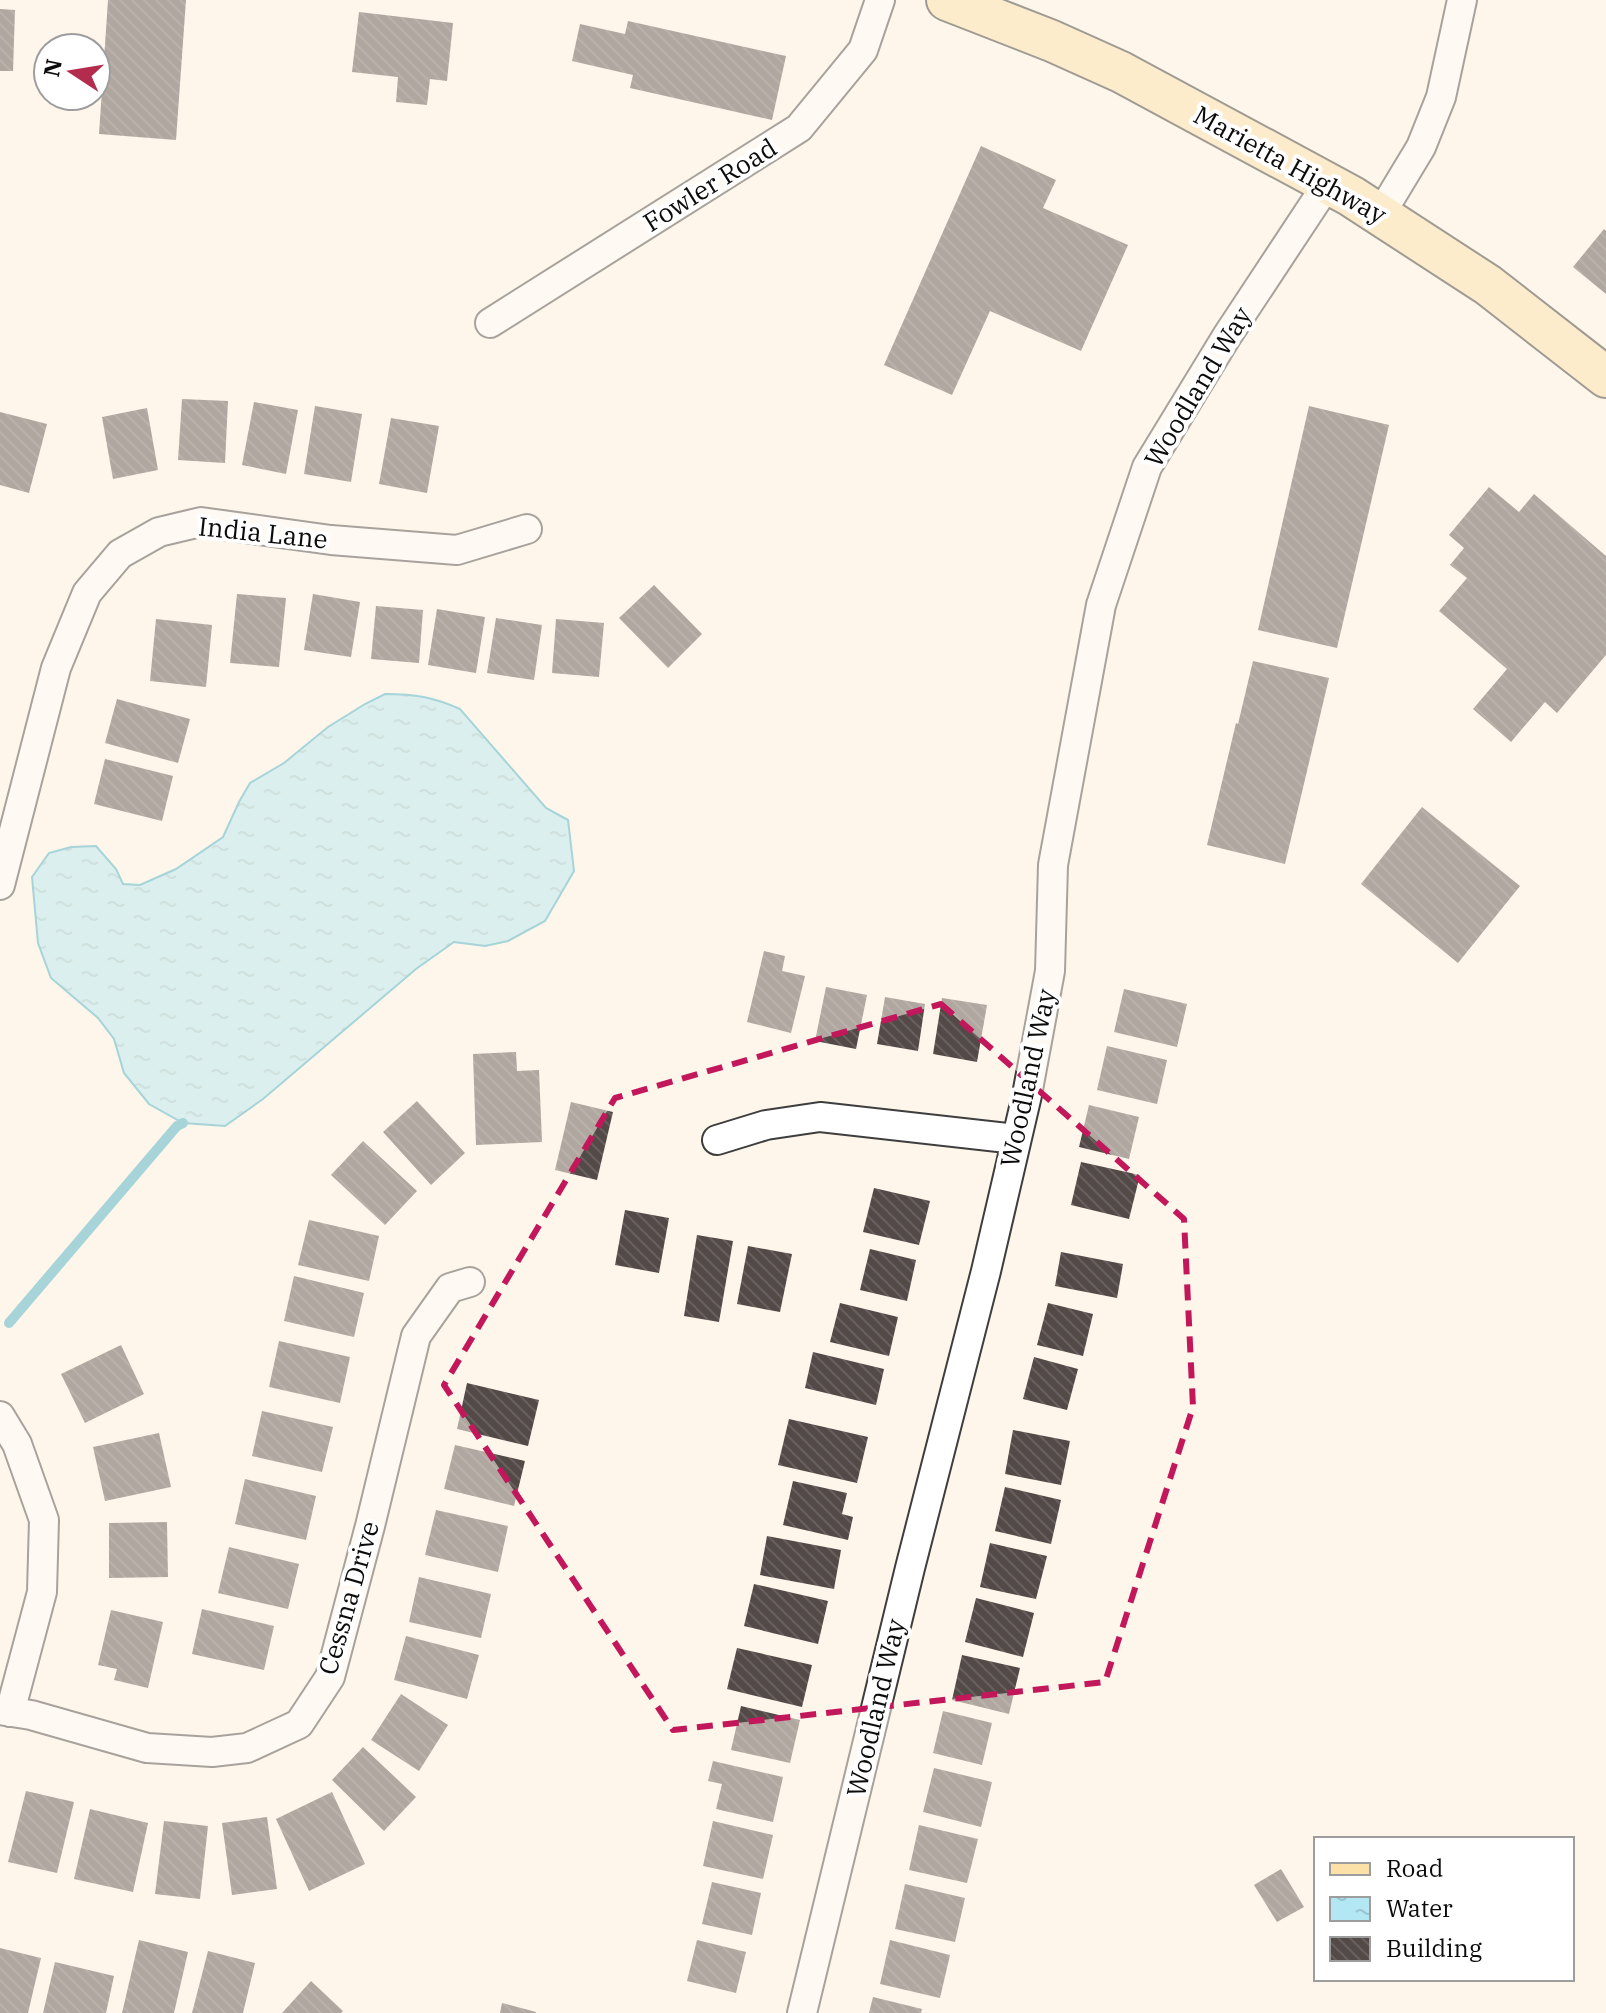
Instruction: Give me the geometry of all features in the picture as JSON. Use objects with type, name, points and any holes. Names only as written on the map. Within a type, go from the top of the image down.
[{"type":"main road","name":"Marietta Highway","points":[[956,2],[1121,72],[1328,183],[1488,285],[1606,377]]},
{"type":"street","name":"Fowler Road","points":[[490,323],[799,128],[863,50],[880,0]]},
{"type":"street","points":[[1380,215],[1421,147],[1441,97],[1462,0]]},
{"type":"street","name":"Woodland Way","points":[[802,2013],[1027,1095],[1050,971],[1053,865],[1101,605],[1147,467],[1227,336],[1328,183]]},
{"type":"street","name":"India Lane","points":[[0,885],[56,668],[87,593],[120,554],[159,532],[201,522],[331,540],[457,550],[527,529]]},
{"type":"street","points":[[717,1140],[766,1125],[820,1117],[1016,1139]]},
{"type":"street","name":"Cessna Drive","points":[[5,1711],[31,1715],[147,1748],[212,1752],[247,1748],[299,1724],[330,1677],[416,1336],[450,1288],[470,1282]]},
{"type":"street","points":[[0,1416],[17,1444],[44,1520],[42,1592],[5,1711]]},
{"type":"highlighted area","points":[[941,1004],[1184,1219],[1193,1407],[1105,1682],[673,1730],[444,1385],[615,1098]]},
{"type":"water","points":[[385,694],[424,697],[460,709],[546,808],[568,820],[574,871],[545,921],[508,941],[485,946],[454,942],[416,969],[263,1099],[225,1126],[183,1123],[149,1104],[124,1073],[114,1039],[98,1018],[51,978],[38,943],[32,877],[49,853],[71,847],[96,846],[116,869],[123,884],[140,885],[176,869],[223,837],[250,783],[284,763],[328,727]]},
{"type":"building","points":[[108,0],[186,0],[176,140],[99,134],[100,112],[112,112],[112,32],[106,32]]},
{"type":"building","points":[[0,9],[15,10],[13,71],[0,71]]},
{"type":"building","points":[[359,12],[453,23],[447,81],[430,79],[427,105],[396,102],[398,77],[352,72]]},
{"type":"building","points":[[628,21],[786,56],[772,120],[630,88],[633,75],[572,61],[580,24],[625,34]]},
{"type":"building","points":[[981,146],[1056,180],[1043,208],[1128,245],[1081,351],[990,311],[952,395],[884,365]]},
{"type":"building","points":[[1604,229],[1606,231],[1606,294],[1573,267]]},
{"type":"building","points":[[182,399],[228,401],[225,463],[178,460]]},
{"type":"building","points":[[254,402],[298,410],[286,474],[242,465]]},
{"type":"building","points":[[315,406],[362,414],[351,482],[304,474]]},
{"type":"building","points":[[1309,406],[1389,425],[1337,648],[1258,630]]},
{"type":"building","points":[[147,408],[158,470],[113,479],[102,417]]},
{"type":"building","points":[[0,412],[47,424],[29,493],[0,485]]},
{"type":"building","points":[[391,418],[439,426],[427,493],[379,484]]},
{"type":"building","points":[[1489,487],[1519,512],[1534,494],[1606,556],[1606,655],[1557,713],[1545,702],[1511,742],[1473,709],[1507,669],[1439,611],[1467,578],[1450,565],[1464,548],[1449,535]]},
{"type":"building","points":[[654,585],[702,634],[668,668],[619,618]]},
{"type":"building","points":[[237,594],[286,598],[279,667],[230,663]]},
{"type":"building","points":[[313,594],[360,602],[351,657],[304,650]]},
{"type":"building","points":[[376,606],[423,610],[419,663],[371,659]]},
{"type":"building","points":[[437,609],[485,617],[476,673],[428,665]]},
{"type":"building","points":[[496,618],[542,625],[534,680],[487,673]]},
{"type":"building","points":[[156,619],[212,625],[206,687],[150,681]]},
{"type":"building","points":[[556,619],[604,623],[599,677],[552,673]]},
{"type":"building","points":[[1253,661],[1329,678],[1285,864],[1207,845]]},
{"type":"building","points":[[117,699],[190,719],[178,763],[105,743]]},
{"type":"building","points":[[105,759],[173,776],[162,821],[94,804]]},
{"type":"building","points":[[1422,807],[1520,886],[1458,963],[1361,884]]},
{"type":"building","points":[[764,951],[785,956],[782,971],[805,976],[791,1033],[747,1022]]},
{"type":"building","points":[[826,987],[867,995],[856,1049],[815,1041]]},
{"type":"building","points":[[1124,989],[1187,1004],[1177,1047],[1114,1032]]},
{"type":"building","points":[[885,997],[925,1004],[918,1051],[877,1044]]},
{"type":"building","points":[[942,998],[987,1005],[977,1062],[933,1054]]},
{"type":"building","points":[[1107,1046],[1167,1060],[1157,1104],[1097,1090]]},
{"type":"building","points":[[516,1052],[517,1071],[539,1070],[542,1142],[476,1145],[473,1054]]},
{"type":"building","points":[[417,1101],[465,1153],[431,1185],[383,1132]]},
{"type":"building","points":[[571,1102],[613,1112],[597,1180],[555,1170]]},
{"type":"building","points":[[1089,1105],[1139,1117],[1129,1159],[1079,1147]]},
{"type":"building","points":[[363,1141],[417,1191],[385,1225],[331,1175]]},
{"type":"building","points":[[1081,1162],[1140,1175],[1129,1219],[1071,1205]]},
{"type":"building","points":[[874,1188],[930,1201],[919,1245],[863,1232]]},
{"type":"building","points":[[625,1210],[669,1218],[659,1273],[615,1265]]},
{"type":"building","points":[[309,1220],[379,1236],[369,1281],[298,1265]]},
{"type":"building","points":[[697,1235],[733,1241],[719,1322],[684,1316]]},
{"type":"building","points":[[748,1246],[792,1254],[780,1312],[737,1304]]},
{"type":"building","points":[[870,1249],[916,1260],[907,1301],[860,1290]]},
{"type":"building","points":[[1061,1252],[1123,1264],[1117,1298],[1055,1286]]},
{"type":"building","points":[[294,1276],[364,1293],[354,1337],[284,1321]]},
{"type":"building","points":[[840,1303],[898,1317],[889,1356],[830,1342]]},
{"type":"building","points":[[1048,1303],[1093,1314],[1083,1356],[1037,1345]]},
{"type":"building","points":[[279,1341],[350,1357],[340,1403],[269,1387]]},
{"type":"building","points":[[121,1345],[144,1394],[85,1423],[61,1374]]},
{"type":"building","points":[[813,1352],[884,1369],[876,1405],[805,1388]]},
{"type":"building","points":[[1034,1357],[1078,1369],[1067,1410],[1023,1399]]},
{"type":"building","points":[[467,1383],[539,1400],[528,1446],[457,1429]]},
{"type":"building","points":[[262,1411],[333,1427],[322,1472],[252,1456]]},
{"type":"building","points":[[789,1419],[868,1437],[857,1483],[778,1465]]},
{"type":"building","points":[[1013,1430],[1070,1441],[1061,1485],[1005,1474]]},
{"type":"building","points":[[159,1433],[171,1487],[105,1501],[93,1447]]},
{"type":"building","points":[[455,1445],[525,1461],[514,1506],[444,1489]]},
{"type":"building","points":[[245,1479],[316,1496],[306,1540],[235,1524]]},
{"type":"building","points":[[793,1481],[847,1493],[842,1514],[853,1517],[848,1540],[783,1525]]},
{"type":"building","points":[[1005,1487],[1061,1500],[1051,1544],[995,1531]]},
{"type":"building","points":[[436,1510],[508,1526],[498,1572],[425,1555]]},
{"type":"building","points":[[167,1522],[168,1577],[109,1578],[109,1523]]},
{"type":"building","points":[[767,1536],[841,1550],[834,1589],[760,1575]]},
{"type":"building","points":[[990,1543],[1047,1556],[1036,1599],[980,1587]]},
{"type":"building","points":[[229,1547],[299,1564],[288,1609],[218,1593]]},
{"type":"building","points":[[419,1577],[491,1594],[481,1638],[409,1622]]},
{"type":"building","points":[[754,1584],[828,1601],[818,1644],[744,1626]]},
{"type":"building","points":[[976,1598],[1034,1613],[1023,1657],[965,1642]]},
{"type":"building","points":[[202,1609],[274,1626],[264,1670],[192,1654]]},
{"type":"building","points":[[111,1610],[163,1622],[148,1688],[114,1680],[117,1669],[98,1665]]},
{"type":"building","points":[[406,1636],[479,1655],[467,1699],[394,1680]]},
{"type":"building","points":[[737,1648],[812,1665],[802,1707],[727,1689]]},
{"type":"building","points":[[962,1655],[1020,1668],[1009,1714],[952,1700]]},
{"type":"building","points":[[401,1694],[448,1725],[419,1771],[371,1740]]},
{"type":"building","points":[[741,1706],[800,1720],[790,1763],[731,1750]]},
{"type":"building","points":[[943,1711],[992,1723],[982,1765],[933,1753]]},
{"type":"building","points":[[363,1747],[416,1797],[384,1831],[332,1780]]},
{"type":"building","points":[[713,1761],[783,1777],[773,1822],[716,1809],[722,1784],[708,1781]]},
{"type":"building","points":[[934,1768],[992,1782],[981,1827],[923,1812]]},
{"type":"building","points":[[26,1791],[74,1802],[57,1873],[8,1862]]},
{"type":"building","points":[[332,1792],[365,1864],[309,1891],[276,1819]]},
{"type":"building","points":[[90,1809],[148,1823],[133,1892],[74,1879]]},
{"type":"building","points":[[267,1817],[277,1889],[232,1895],[222,1823]]},
{"type":"building","points":[[164,1821],[208,1826],[200,1899],[155,1894]]},
{"type":"building","points":[[713,1821],[773,1835],[763,1879],[703,1866]]},
{"type":"building","points":[[919,1825],[978,1839],[967,1883],[909,1870]]},
{"type":"building","points":[[1281,1869],[1304,1907],[1277,1922],[1254,1885]]},
{"type":"building","points":[[712,1882],[761,1893],[752,1935],[702,1924]]},
{"type":"building","points":[[905,1884],[965,1898],[955,1942],[895,1929]]},
{"type":"building","points":[[139,1940],[188,1952],[174,2013],[122,2013]]},
{"type":"building","points":[[697,1940],[746,1952],[736,1993],[687,1981]]},
{"type":"building","points":[[890,1940],[950,1955],[940,1998],[880,1984]]},
{"type":"building","points":[[0,1948],[41,1958],[28,2013],[0,2013]]},
{"type":"building","points":[[208,1951],[255,1963],[243,2013],[192,2013]]},
{"type":"building","points":[[55,1962],[114,1976],[106,2013],[43,2013]]},
{"type":"building","points":[[311,1981],[343,2011],[341,2013],[282,2013]]},
{"type":"building","points":[[873,1997],[922,2009],[921,2013],[869,2013]]},
{"type":"building","points":[[502,2003],[536,2012],[536,2013],[500,2013]]},
{"type":"waterway","points":[[9,1323],[177,1126],[183,1123]]}]
